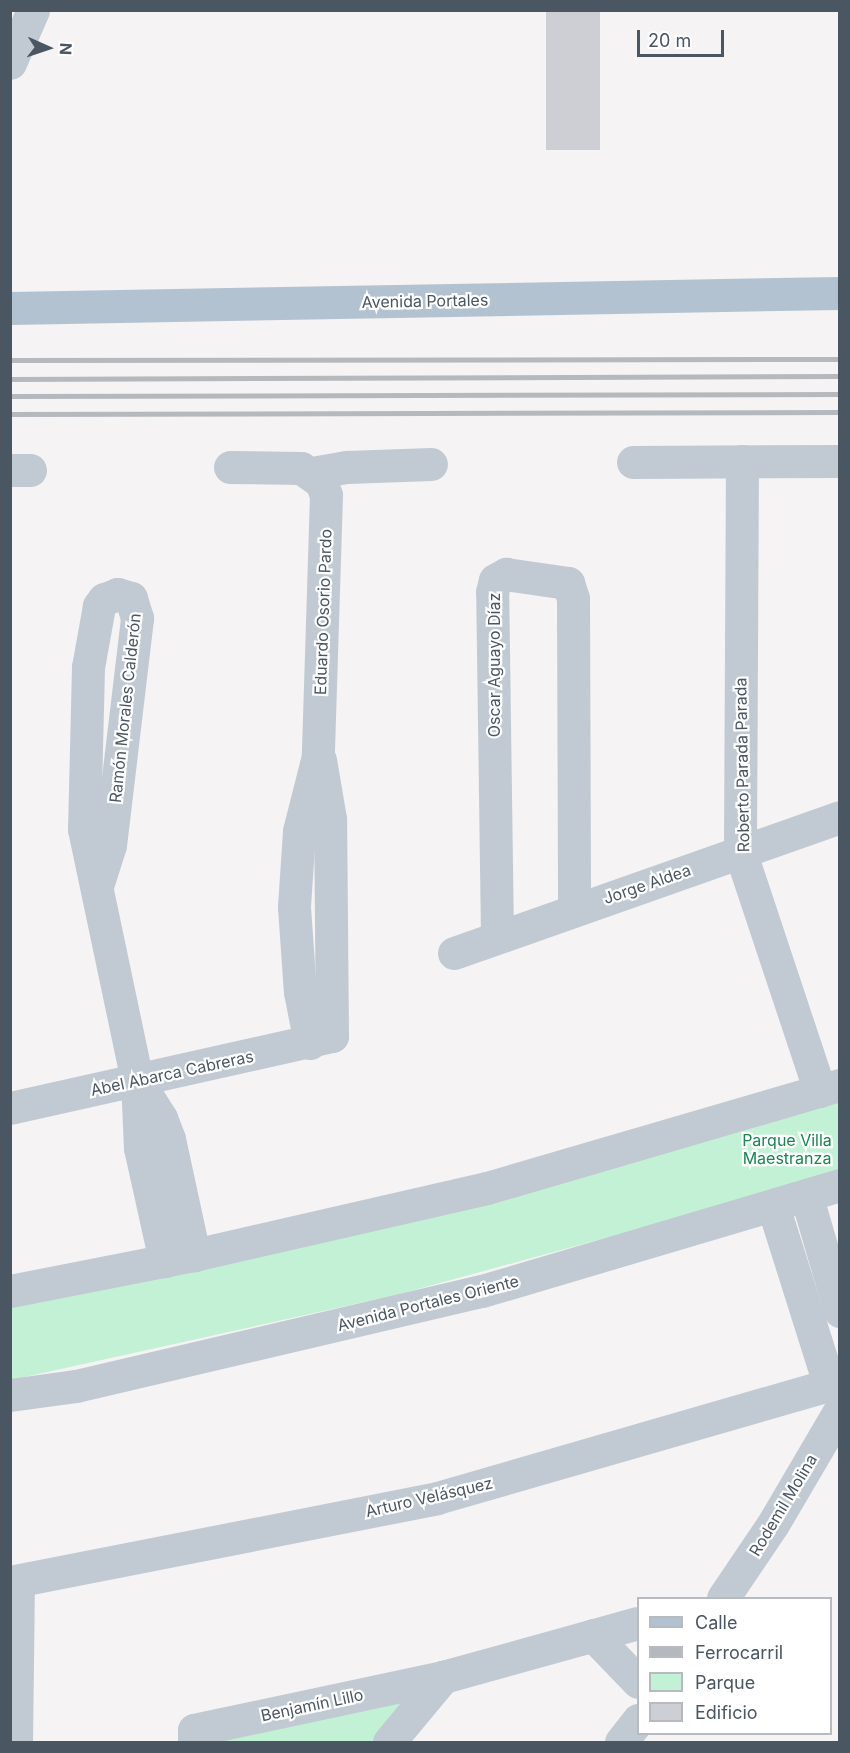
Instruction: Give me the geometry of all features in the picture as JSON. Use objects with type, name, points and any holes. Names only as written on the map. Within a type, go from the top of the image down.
[{"type":"main road","name":"Avenida Portales","points":[[10,308],[840,294]]},
{"type":"street","points":[[10,63],[33,10]]},
{"type":"street","name":"Roberto Parada Parada","points":[[742,461],[740,851],[830,1088]]},
{"type":"street","points":[[633,462],[840,461]]},
{"type":"street","points":[[230,467],[289,466],[312,473],[347,467],[431,464]]},
{"type":"street","name":"Eduardo Osorio Pardo","points":[[312,473],[326,495],[318,756],[299,831],[294,907],[300,992],[321,1040]]},
{"type":"street","name":"Oscar Aguayo Díaz","points":[[497,937],[492,592],[495,580],[506,574],[568,583],[573,598],[574,910]]},
{"type":"street","name":"Ramón Morales Calderón","points":[[97,886],[110,845],[137,618],[131,598],[118,594],[104,599],[99,606],[88,667],[84,811],[89,865],[97,886],[137,1080],[161,1118],[169,1139],[180,1258]]},
{"type":"street","name":"Jorge Aldea","points":[[454,952],[840,817]]},
{"type":"street","name":"Abel Abarca Cabreras","points":[[10,1108],[321,1040]]},
{"type":"street","points":[[10,1291],[180,1258],[487,1188],[830,1088]]},
{"type":"street","name":"Avenida Portales Oriente","points":[[10,1395],[76,1386],[482,1291],[807,1197],[840,1185]]},
{"type":"street","points":[[807,1197],[840,1311]]},
{"type":"street","points":[[773,1206],[836,1392]]},
{"type":"street","name":"Arturo Velásquez","points":[[14,1582],[437,1498],[836,1392]]},
{"type":"street","name":"Rodemil Molina","points":[[724,1597],[773,1524],[836,1392]]},
{"type":"street","points":[[14,1582],[16,1743]]},
{"type":"street","name":"Benjamín Lillo","points":[[194,1743],[194,1730],[443,1677],[637,1624]]},
{"type":"street","points":[[593,1635],[637,1680]]},
{"type":"street","points":[[389,1743],[443,1677]]},
{"type":"street","points":[[621,1743],[637,1723]]},
{"type":"green space","name":"Parque Villa Maestranza","points":[[839,1091],[839,1174],[396,1295],[11,1380],[10,1297]]},
{"type":"green space","points":[[412,1695],[376,1742],[210,1742]]},
{"type":"building","points":[[546,10],[600,10],[600,150],[546,150]]},
{"type":"railway","points":[[10,360],[840,359]]},
{"type":"railway","points":[[10,379],[840,376]]},
{"type":"railway","points":[[10,396],[840,394]]},
{"type":"railway","points":[[10,414],[840,412]]}]
